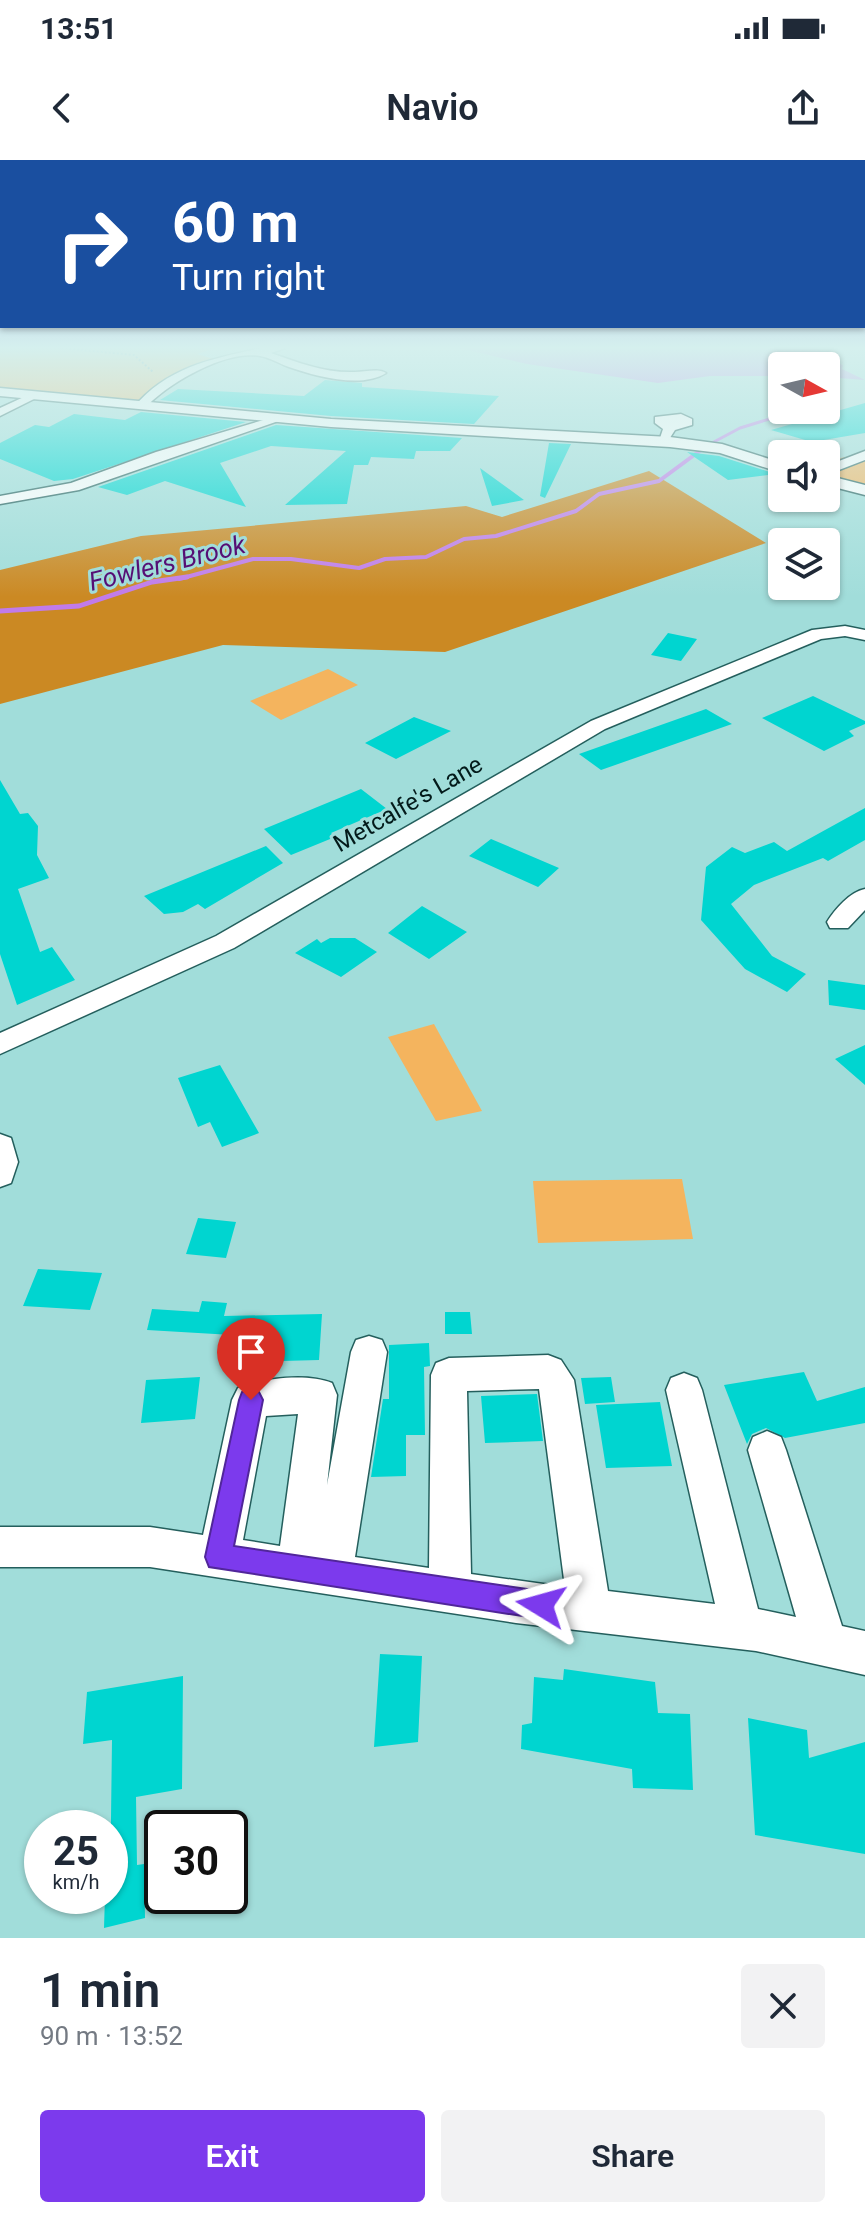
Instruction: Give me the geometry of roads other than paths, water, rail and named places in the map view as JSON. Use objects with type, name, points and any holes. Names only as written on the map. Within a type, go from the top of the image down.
[{"type":"main road","points":[[575,431],[666,435],[768,464]]},
{"type":"main road","points":[[840,484],[865,490]]},
{"type":"street","points":[[0,500],[71,488],[167,452],[246,431]]},
{"type":"street","points":[[840,465],[865,455]]},
{"type":"street","name":"Metcalfe's Lane","points":[[0,1044],[225,942],[598,725],[818,634],[858,633]]},
{"type":"street","points":[[839,922],[865,896]]},
{"type":"street","points":[[0,1146],[3,1162],[0,1174]]},
{"type":"street","points":[[314,1572],[369,1352]]},
{"type":"street","points":[[450,1590],[449,1375],[548,1372],[556,1380],[590,1611]]},
{"type":"street","points":[[684,1390],[742,1629]]},
{"type":"street","points":[[219,1557],[251,1400],[319,1395],[314,1572]]},
{"type":"street","points":[[767,1450],[845,1649]]},
{"type":"street","points":[[0,1547],[150,1547],[590,1611],[742,1629],[845,1649]]},
{"type":"waterway","name":"Fowlers Brook","points":[[710,444],[734,431]]},
{"type":"waterway","name":"Fowlers Brook","points":[[186,577],[253,559],[291,559],[359,568],[385,559],[426,557],[464,539],[496,536],[576,511],[599,494],[659,481],[701,450]]},
{"type":"waterway","name":"Fowlers Brook","points":[[0,611],[79,606],[152,582],[186,577]]},
{"type":"waterway","name":"Fowlers Brook","points":[[179,579],[186,577]]}]
